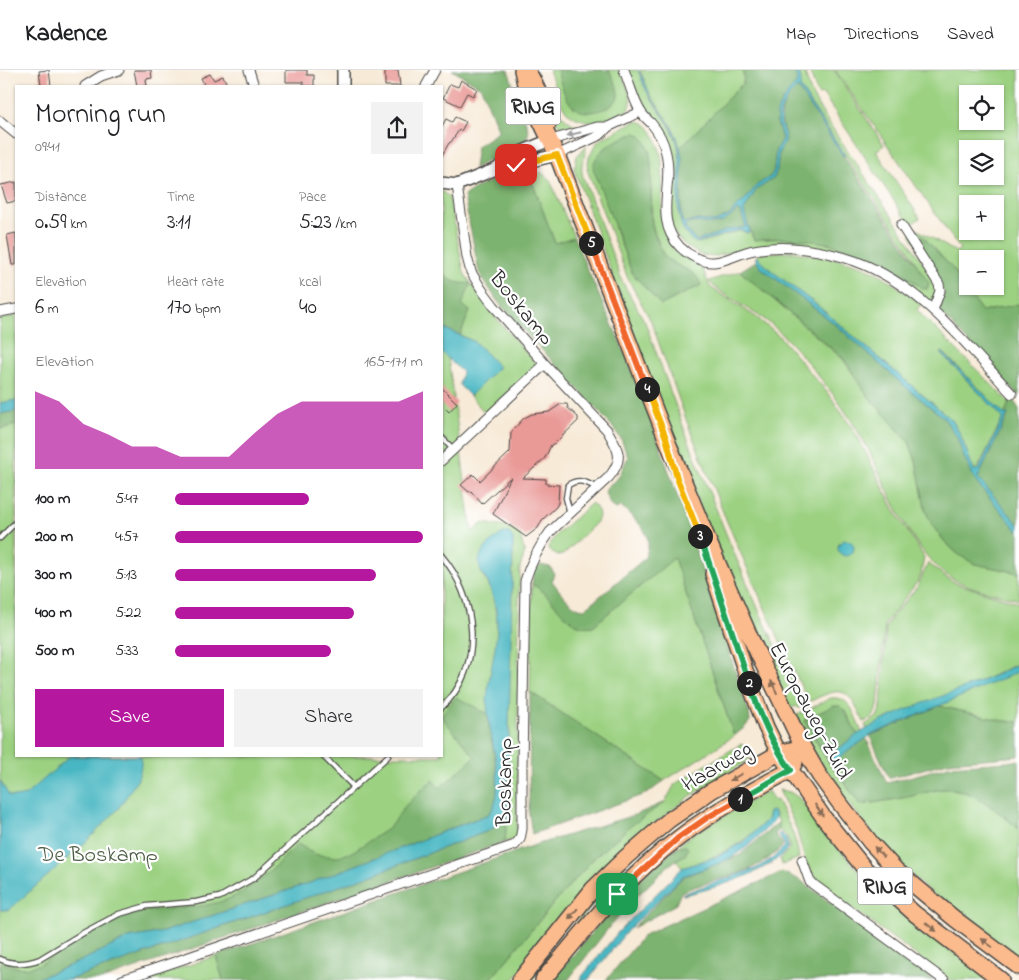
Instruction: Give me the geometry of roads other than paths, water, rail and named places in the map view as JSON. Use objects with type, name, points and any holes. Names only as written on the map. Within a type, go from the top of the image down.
[{"type":"main road","name":"Europaweg-Zuid","points":[[522,70],[526,88],[551,140],[666,438],[751,639],[803,747],[838,801],[871,843],[897,871],[955,919],[1019,967]]},
{"type":"main road","name":"Europaweg-Zuid","points":[[527,70],[536,84],[544,103],[551,140]]},
{"type":"main road","name":"Europaweg-Zuid","points":[[666,438],[677,478],[704,548],[750,685],[779,753],[824,818],[865,868],[915,914],[1001,980]]},
{"type":"main road","name":"Haarweg","points":[[520,980],[593,889],[626,857],[669,820],[711,791],[779,753],[803,747]]},
{"type":"main road","points":[[791,770],[803,747]]},
{"type":"main road","name":"Haarweg","points":[[543,980],[617,894],[678,838],[708,817],[791,770]]},
{"type":"street","points":[[87,85],[101,76],[119,70]]},
{"type":"street","points":[[249,70],[254,85]]},
{"type":"street","points":[[343,70],[343,85]]},
{"type":"street","points":[[427,85],[435,70]]},
{"type":"street","points":[[624,70],[640,112],[653,125],[661,138],[667,154],[666,223],[673,239],[682,249],[698,259],[714,262],[754,250],[774,248],[795,249],[834,255],[877,270],[899,283],[933,310],[1012,394]]},
{"type":"street","points":[[443,183],[456,185],[496,169],[557,155],[600,135],[608,127],[640,112]]},
{"type":"street","points":[[0,121],[15,133]]},
{"type":"street","points":[[496,169],[503,162],[528,148],[597,127],[608,127]]},
{"type":"street","name":"Boskamp","points":[[122,980],[514,844],[520,839],[522,829],[525,582],[528,571],[542,542],[617,468],[619,457],[616,445],[607,430],[494,306],[471,272],[461,226],[456,185]]},
{"type":"street","points":[[901,225],[939,284],[939,298],[933,310]]},
{"type":"street","points":[[0,312],[15,309]]},
{"type":"street","name":"Boskamp","points":[[443,459],[545,364]]},
{"type":"street","points":[[802,860],[810,882],[944,980]]},
{"type":"lane","points":[[443,439],[454,450]]},
{"type":"lane","points":[[570,513],[566,498],[568,485],[578,480],[597,488]]},
{"type":"lane","points":[[0,538],[15,523]]},
{"type":"lane","points":[[443,557],[454,571],[463,589],[471,624],[470,652],[467,668],[457,689],[443,706]]},
{"type":"lane","points":[[324,757],[354,787]]},
{"type":"lane","points":[[0,959],[20,964],[33,962],[119,914],[147,906],[196,902],[220,897],[254,878],[387,757]]},
{"type":"water","points":[[638,70],[650,94],[678,139],[682,159],[681,213],[682,221],[685,223],[698,220],[715,222],[730,215],[757,185],[771,176],[774,170],[776,150],[782,139],[777,122],[778,109],[783,99],[797,82],[795,70],[799,70],[800,87],[845,156],[843,156],[798,88],[796,89],[787,99],[781,111],[780,120],[786,140],[779,152],[774,178],[756,190],[744,211],[750,232],[740,230],[696,243],[687,235],[679,214],[680,163],[678,144],[668,124],[647,92]],"holes":[[[737,210],[741,212],[746,227],[727,230],[697,241],[684,226],[697,222],[715,224],[729,218]]]},
{"type":"water","points":[[757,256],[768,268],[818,306],[952,420],[960,434],[974,470],[979,469],[1003,418],[941,353],[1004,414],[1008,414],[978,478],[1019,525],[1019,532],[976,482],[957,437],[944,418],[901,383],[835,324],[760,267],[755,258]]},
{"type":"water","points":[[443,328],[475,342],[499,367],[470,396],[459,385],[462,372],[443,354]]},
{"type":"water","points":[[15,400],[15,411],[0,414],[0,403]]},
{"type":"water","points":[[503,533],[509,533],[513,538],[507,819],[488,831],[363,878],[68,980],[33,980],[81,961],[129,938],[163,932],[307,884],[489,814],[495,803],[497,790],[496,760],[487,702],[496,640],[497,619],[492,593],[481,571],[479,561],[485,549]]},
{"type":"water","points":[[843,540],[849,540],[854,545],[852,554],[843,556],[838,551],[838,545]]},
{"type":"water","points":[[1019,663],[1019,671],[871,735],[833,762],[828,760],[846,743],[868,728],[918,705],[996,675]]},
{"type":"water","points":[[69,757],[141,757],[138,779],[118,809],[88,840],[9,910],[0,910],[0,780],[9,796],[26,795]]},
{"type":"water","points":[[773,811],[776,817],[771,824],[747,847],[717,864],[683,876],[627,931],[588,980],[579,980],[620,930],[682,868],[718,856],[743,842],[767,820],[769,812]]},
{"type":"water","points":[[780,833],[786,838],[788,847],[781,856],[770,864],[725,884],[682,894],[757,868],[773,858],[785,846],[778,834]]},
{"type":"park label","name":"De Boskamp","points":[[98,853]]}]
